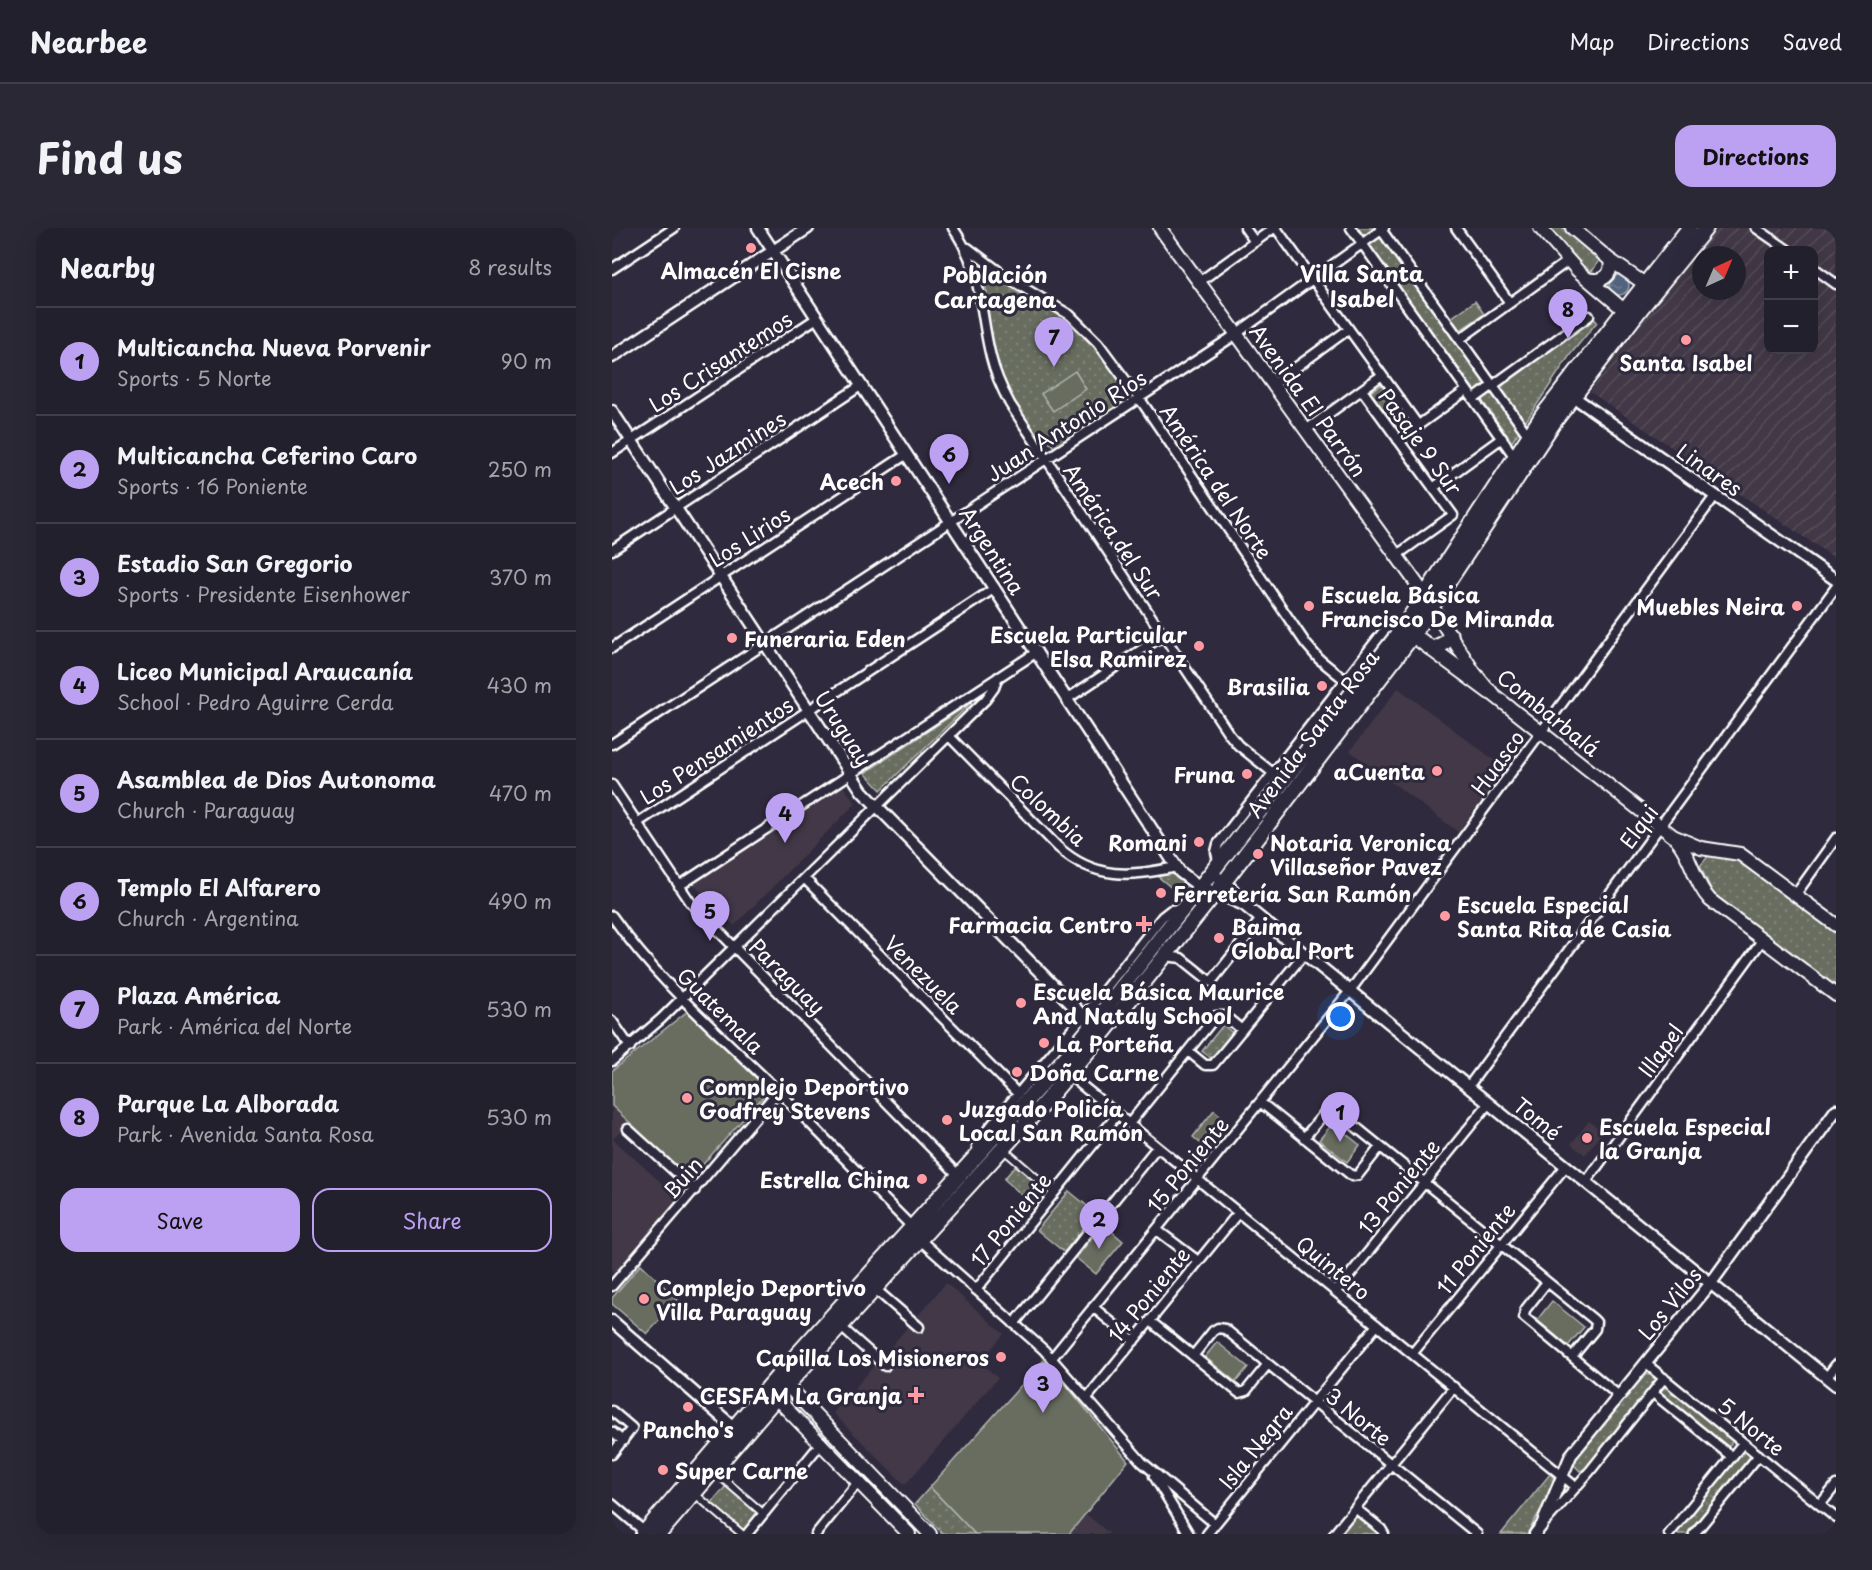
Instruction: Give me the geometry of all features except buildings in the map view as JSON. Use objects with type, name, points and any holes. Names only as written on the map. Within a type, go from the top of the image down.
[{"type":"main road","name":"Avenida El Parrón","points":[[1160,228],[1429,601]]},
{"type":"main road","points":[[1540,228],[1568,261],[1588,279],[1634,311]]},
{"type":"main road","points":[[1572,228],[1610,260],[1645,284]]},
{"type":"main road","name":"Avenida Santa Rosa","points":[[1634,311],[1645,284],[1689,228]]},
{"type":"main road","name":"Avenida Santa Rosa","points":[[649,1533],[738,1431],[778,1381],[915,1233],[993,1160],[1096,1042],[1220,887],[1413,635],[1429,601],[1528,435],[1567,393],[1706,228]]},
{"type":"main road","points":[[1588,279],[1599,281],[1605,278],[1611,270],[1610,260]]},
{"type":"main road","name":"Avenida Santa Rosa","points":[[649,1533],[694,1494],[714,1471],[738,1431],[776,1398],[778,1381],[840,1326],[874,1288],[959,1176],[1055,1071],[1088,1021],[1185,908],[1407,622],[1429,601],[1525,465],[1567,393]]},
{"type":"main road","name":"Combarbalá","points":[[1429,601],[1474,672],[1490,692],[1541,733],[1673,836],[1692,845],[1740,854],[1836,925]]},
{"type":"main road","points":[[1413,635],[1490,692]]},
{"type":"main road","points":[[1432,649],[1443,644],[1451,636]]},
{"type":"main road","name":"Combarbalá","points":[[1673,836],[1686,853],[1703,891],[1710,900],[1836,995]]},
{"type":"main road","points":[[1694,872],[1700,857],[1710,849]]},
{"type":"main road","points":[[1088,1021],[1096,1042]]},
{"type":"main road","points":[[778,1381],[930,1534]]},
{"type":"main road","points":[[776,1398],[822,1442],[909,1534]]},
{"type":"street","points":[[612,269],[674,228]]},
{"type":"street","name":"Argentina","points":[[758,228],[1177,867],[1189,880],[1202,887]]},
{"type":"street","points":[[612,357],[808,228]]},
{"type":"street","points":[[953,228],[965,246]]},
{"type":"street","points":[[1245,228],[1255,242]]},
{"type":"street","points":[[1199,282],[1275,228],[1418,425]]},
{"type":"street","points":[[1351,228],[1514,456]]},
{"type":"street","points":[[1456,228],[1510,303]]},
{"type":"street","points":[[1756,228],[1782,246]]},
{"type":"street","points":[[1382,229],[1528,435]]},
{"type":"street","name":"Juan Antonio Ríos","points":[[612,744],[1237,334],[1382,229]]},
{"type":"street","name":"América del Norte","points":[[965,246],[1001,274],[1058,307],[1080,324],[1098,343],[1139,399],[1306,644],[1319,659],[1346,680]]},
{"type":"street","name":"América del Sur","points":[[965,246],[977,279],[995,371],[1010,404],[1233,740],[1274,773]]},
{"type":"street","points":[[1460,339],[1568,261]]},
{"type":"street","points":[[1818,271],[1836,284]]},
{"type":"street","points":[[1473,399],[1589,316]]},
{"type":"street","name":"Los Crisantemos","points":[[612,453],[817,318]]},
{"type":"street","points":[[1273,384],[1349,329]]},
{"type":"street","points":[[1306,430],[1382,375]]},
{"type":"street","name":"Los Jazmines","points":[[612,550],[862,385]]},
{"type":"street","name":"Pasaje 9 Sur","points":[[1362,390],[1453,515],[1396,555]]},
{"type":"street","points":[[1398,440],[1467,390]]},
{"type":"street","name":"Linares","points":[[1567,393],[1836,580]]},
{"type":"street","name":"Uruguay","points":[[612,411],[850,774],[878,807],[1088,1021]]},
{"type":"street","points":[[1433,488],[1502,438]]},
{"type":"street","name":"Los Lirios","points":[[612,648],[907,454]]},
{"type":"street","name":"Huasco","points":[[1350,992],[1715,496]]},
{"type":"street","name":"Elqui","points":[[1468,1087],[1836,587]]},
{"type":"street","name":"Los Pensamientos","points":[[637,823],[995,588]]},
{"type":"street","name":"Avenida Santa Rosa","points":[[1216,869],[1217,847],[1385,629],[1407,622]]},
{"type":"street","points":[[1067,699],[1162,636]]},
{"type":"street","points":[[679,886],[1037,652]]},
{"type":"street","points":[[612,1061],[682,999],[878,807],[986,699],[998,677]]},
{"type":"street","name":"Colombia","points":[[949,736],[1058,847],[1079,862],[1093,869],[1118,874],[1136,874],[1177,867]]},
{"type":"street","name":"Paraguay","points":[[612,785],[698,911],[959,1176]]},
{"type":"street","points":[[1796,894],[1836,838]]},
{"type":"street","name":"Tomé","points":[[1216,869],[1220,887]]},
{"type":"street","name":"Venezuela","points":[[805,879],[1018,1094]]},
{"type":"street","name":"Tomé","points":[[1202,887],[1220,887],[1244,905],[1836,1385]]},
{"type":"street","name":"Guatemala","points":[[613,918],[640,954],[682,999],[778,1091],[915,1233],[1052,1358],[1151,1471]]},
{"type":"street","points":[[1165,956],[1180,958],[1211,982],[1261,919]]},
{"type":"street","name":"Illapel","points":[[1586,1182],[1763,939]]},
{"type":"street","points":[[1175,943],[1180,958]]},
{"type":"street","points":[[1188,1051],[1205,1065],[1214,1065],[1304,954]]},
{"type":"street","name":"15 Poniente","points":[[1052,1358],[1350,992]]},
{"type":"street","points":[[1129,1124],[1216,1016],[1225,1016],[1242,1030]]},
{"type":"street","points":[[612,1021],[630,1047]]},
{"type":"street","name":"Avenida Santa Rosa","points":[[978,1155],[979,1140],[1018,1094],[1088,1021]]},
{"type":"street","name":"Quintero","points":[[1069,1075],[1576,1487]]},
{"type":"street","name":"Buin","points":[[612,1286],[778,1091]]},
{"type":"street","points":[[1260,1102],[1352,1176],[1360,1173],[1380,1147]]},
{"type":"street","name":"13 Poniente","points":[[1336,1292],[1489,1103]]},
{"type":"street","points":[[1304,1138],[1325,1112],[1332,1109],[1596,1322],[1595,1329],[1572,1357]]},
{"type":"street","name":"Los Vilos","points":[[1539,1530],[1571,1455],[1711,1283],[1836,1110]]},
{"type":"street","name":"17 Poniente","points":[[976,1290],[1118,1115]]},
{"type":"street","points":[[628,1129],[695,1190]]},
{"type":"street","points":[[1014,1324],[1157,1147]]},
{"type":"street","points":[[1003,1148],[1054,1193]]},
{"type":"street","points":[[978,1155],[993,1160]]},
{"type":"street","name":"11 Poniente","points":[[1412,1354],[1566,1166]]},
{"type":"street","name":"14 Poniente","points":[[1087,1398],[1238,1213]]},
{"type":"street","points":[[1157,1230],[1198,1261]]},
{"type":"street","points":[[1547,1282],[1525,1310],[1524,1317],[1619,1396]]},
{"type":"street","points":[[874,1288],[919,1327]]},
{"type":"street","points":[[1093,1307],[1134,1341]]},
{"type":"street","points":[[1150,1321],[1239,1393],[1247,1390],[1268,1364]]},
{"type":"street","points":[[613,1324],[738,1431]]},
{"type":"street","name":"Isla Negra","points":[[1207,1534],[1377,1325]]},
{"type":"street","points":[[840,1326],[885,1366]]},
{"type":"street","name":"3 Norte","points":[[1193,1356],[1213,1331],[1218,1328],[1225,1329],[1477,1534]]},
{"type":"street","name":"5 Norte","points":[[1645,1363],[1836,1518]]},
{"type":"street","points":[[1827,1377],[1836,1365]]},
{"type":"street","name":"Los Vilos","points":[[1539,1530],[1664,1378]]},
{"type":"street","points":[[1334,1534],[1454,1387]]},
{"type":"street","name":"5 Norte","points":[[1653,1393],[1732,1457]]},
{"type":"street","points":[[612,1410],[632,1428],[612,1454]]},
{"type":"street","points":[[612,1432],[623,1441]]},
{"type":"street","points":[[694,1494],[748,1533],[822,1442]]},
{"type":"street","points":[[1669,1534],[1743,1443]]},
{"type":"street","points":[[1694,1534],[1759,1455]]},
{"type":"street","points":[[714,1471],[764,1514]]},
{"type":"street","points":[[1151,1471],[1215,1524]]},
{"type":"street","points":[[1151,1471],[1189,1534]]},
{"type":"street","points":[[816,1534],[859,1481]]},
{"type":"street","points":[[1820,1505],[1836,1485]]},
{"type":"street","points":[[612,1504],[649,1533]]},
{"type":"street","points":[[1355,1508],[1384,1534]]},
{"type":"shaded area","points":[[1716,228],[1836,228],[1836,559],[1590,392],[1692,257],[1692,300],[1746,300],[1746,246],[1701,246]]},
{"type":"shaded area","points":[[1398,688],[1505,768],[1458,832],[1350,751]]},
{"type":"shaded area","points":[[842,785],[856,803],[734,926],[692,883]]},
{"type":"shaded area","points":[[612,1106],[629,1123],[613,1139],[676,1196],[678,1202],[617,1271],[612,1272]]},
{"type":"shaded area","name":"Escuela Especial la Granja","points":[[1589,1121],[1603,1132],[1585,1155],[1571,1144]]},
{"type":"shaded area","name":"CESFAM La Granja","points":[[946,1283],[1004,1334],[980,1362],[998,1378],[905,1485],[833,1413]]},
{"type":"shaded area","points":[[1086,1514],[1110,1534],[1069,1534]]},
{"type":"green space","points":[[1357,228],[1375,228],[1488,385],[1590,313],[1597,322],[1570,355],[1512,442]]},
{"type":"green space","points":[[1545,228],[1566,228],[1600,259],[1593,270],[1587,272]]},
{"type":"green space","points":[[980,266],[1018,292],[1057,310],[1085,335],[1119,378],[1121,386],[1117,391],[1125,402],[1055,449],[1049,441],[1037,437],[1010,399],[995,356],[989,327],[988,297]]},
{"type":"green space","points":[[1475,301],[1484,314],[1460,330],[1451,318]]},
{"type":"green space","points":[[1075,371],[1086,389],[1053,411],[1041,394]]},
{"type":"green space","points":[[1384,383],[1413,424],[1398,434],[1369,393]]},
{"type":"green space","points":[[972,702],[881,790],[865,773]]},
{"type":"green space","points":[[1710,854],[1739,857],[1836,933],[1836,987],[1713,893],[1700,866]]},
{"type":"green space","points":[[1173,873],[1194,891],[1187,901],[1155,874]]},
{"type":"green space","name":"Complejo Deportivo Godfrey Stevens","points":[[689,1010],[769,1090],[690,1179],[612,1106],[612,1071]]},
{"type":"green space","points":[[1223,1025],[1235,1035],[1215,1061],[1202,1051]]},
{"type":"green space","points":[[1214,1110],[1228,1122],[1207,1149],[1193,1137]]},
{"type":"green space","points":[[1333,1123],[1360,1145],[1347,1162],[1319,1140]]},
{"type":"green space","points":[[1017,1164],[1051,1194],[1038,1209],[1004,1179]]},
{"type":"green space","points":[[1069,1191],[1096,1213],[1064,1252],[1037,1230]]},
{"type":"green space","points":[[1103,1224],[1123,1241],[1096,1274],[1076,1258]]},
{"type":"green space","name":"Complejo Deportivo Villa Paraguay","points":[[641,1264],[678,1300],[647,1334],[612,1304],[612,1298]]},
{"type":"green space","points":[[1552,1301],[1584,1327],[1568,1346],[1537,1320]]},
{"type":"green space","points":[[1217,1342],[1248,1367],[1236,1382],[1205,1357]]},
{"type":"green space","points":[[1043,1361],[1050,1365],[1128,1461],[1069,1534],[975,1534],[930,1487]]},
{"type":"green space","points":[[1643,1374],[1651,1375],[1655,1379],[1654,1385],[1586,1468],[1580,1471],[1573,1464],[1574,1456]]},
{"type":"green space","points":[[1664,1385],[1731,1439],[1732,1442],[1727,1448],[1658,1392]]},
{"type":"green space","points":[[1741,1452],[1749,1454],[1750,1460],[1690,1534],[1672,1534],[1736,1455]]},
{"type":"green space","points":[[1550,1474],[1554,1478],[1546,1500],[1527,1534],[1501,1534]]},
{"type":"green space","points":[[730,1481],[762,1508],[744,1530],[712,1503]]},
{"type":"green space","points":[[930,1487],[975,1534],[943,1534],[915,1504]]},
{"type":"green space","points":[[1360,1515],[1381,1534],[1338,1534],[1354,1516]]},
{"type":"water","points":[[1619,275],[1626,278],[1629,285],[1626,292],[1619,295],[1612,292],[1609,285],[1612,278]]},
{"type":"place","name":"Almacén El Cisne","points":[[751,248]]},
{"type":"place","name":"Parque La Alborada","points":[[1568,339]]},
{"type":"place","name":"Santa Isabel","points":[[1686,340]]},
{"type":"place","name":"Plaza América","points":[[1054,367]]},
{"type":"place","name":"Acech","points":[[896,481]]},
{"type":"place","name":"Templo El Alfarero","points":[[949,484]]},
{"type":"place","name":"Escuela Básica Francisco De Miranda","points":[[1309,606]]},
{"type":"place","name":"Muebles Neira","points":[[1797,606]]},
{"type":"place","name":"Funeraria Eden","points":[[732,638]]},
{"type":"place","name":"Escuela Particular Elsa Ramirez","points":[[1199,646]]},
{"type":"place","name":"Brasilia","points":[[1322,686]]},
{"type":"place","name":"aCuenta","points":[[1437,771]]},
{"type":"place","name":"Fruna","points":[[1247,774]]},
{"type":"place","name":"Romani","points":[[1199,842]]},
{"type":"place","name":"Liceo Municipal Araucanía","points":[[785,843]]},
{"type":"place","name":"Notaria Veronica Villaseñor Pavez","points":[[1258,854]]},
{"type":"place","name":"Ferretería San Ramón","points":[[1161,893]]},
{"type":"place","name":"Escuela Especial Santa Rita de Casia","points":[[1445,916]]},
{"type":"place","name":"Farmacia Centro","points":[[1144,924]]},
{"type":"place","name":"Baima Global Port","points":[[1219,938]]},
{"type":"place","name":"Asamblea de Dios Autonoma","points":[[710,941]]},
{"type":"place","name":"Escuela Básica Maurice And Nataly School","points":[[1021,1003]]},
{"type":"place","name":"La Porteña","points":[[1044,1043]]},
{"type":"place","name":"Doña Carne","points":[[1017,1072]]},
{"type":"place","name":"Complejo Deportivo Godfrey Stevens","points":[[687,1098]]},
{"type":"place","name":"Juzgado Policía Local San Ramón","points":[[947,1120]]},
{"type":"place","name":"Escuela Especial la Granja","points":[[1587,1138]]},
{"type":"place","name":"Multicancha Nueva Porvenir","points":[[1340,1142]]},
{"type":"place","name":"Estrella China","points":[[922,1179]]},
{"type":"place","name":"Multicancha Ceferino Caro","points":[[1099,1249]]},
{"type":"place","name":"Complejo Deportivo Villa Paraguay","points":[[644,1299]]},
{"type":"place","name":"Capilla Los Misioneros","points":[[1001,1357]]},
{"type":"place","name":"CESFAM La Granja","points":[[916,1395]]},
{"type":"place","name":"Pancho's","points":[[688,1407]]},
{"type":"place","name":"Estadio San Gregorio","points":[[1043,1413]]},
{"type":"place","name":"Super Carne","points":[[663,1470]]},
{"type":"district","name":"Villa Santa Isabel","points":[[1362,284]]},
{"type":"district","name":"Población Cartagena","points":[[995,286]]}]
